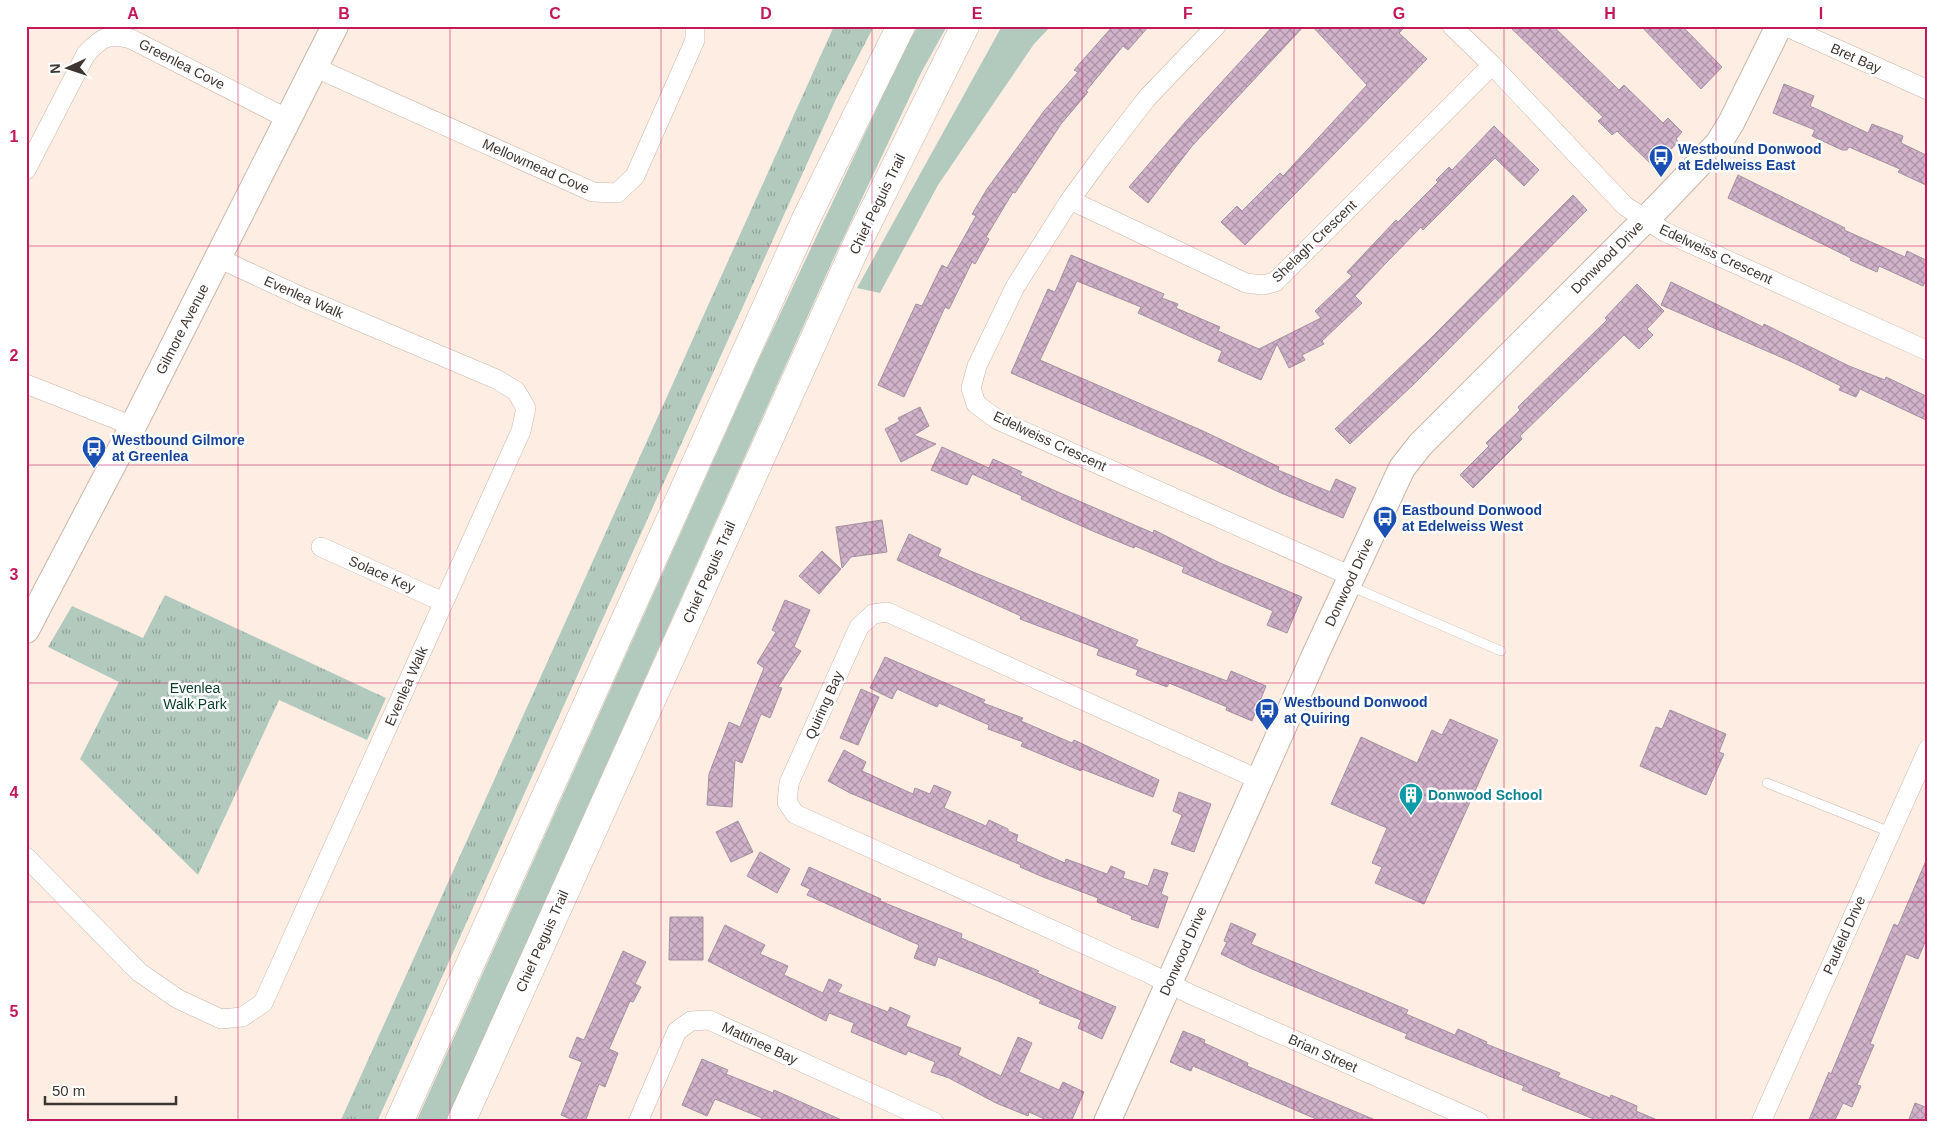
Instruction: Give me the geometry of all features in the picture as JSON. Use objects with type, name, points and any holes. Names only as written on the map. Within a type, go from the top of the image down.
[{"type":"main road","points":[[399,1122],[804,221],[902,26]]},
{"type":"main road","name":"Chief Peguis Trail","points":[[461,1122],[858,242],[965,26]]},
{"type":"street","name":"Gilmore Avenue","points":[[29,619],[132,426],[335,26]]},
{"type":"street","name":"Mellowmead Cove","points":[[314,67],[594,192],[617,192],[635,176],[695,40],[695,26]]},
{"type":"street","name":"Edelweiss Crescent","points":[[1216,26],[1147,98],[1070,200],[1015,287],[978,366],[971,388],[976,404],[998,420],[1349,580]]},
{"type":"street","name":"Edelweiss Crescent","points":[[1452,26],[1492,64],[1624,206],[1665,232],[1928,351]]},
{"type":"street","name":"Donwood Drive","points":[[1106,1122],[1349,580],[1395,482],[1420,445],[1662,203],[1718,144],[1731,123],[1779,26]]},
{"type":"street","name":"Bret Bay","points":[[1785,26],[1928,90]]},
{"type":"street","name":"Greenlea Cove","points":[[26,170],[86,54],[99,40],[115,35],[131,39],[288,119]]},
{"type":"street","name":"Shelagh Crescent","points":[[1070,200],[1246,282],[1262,286],[1275,282],[1492,64]]},
{"type":"street","name":"Evenlea Walk","points":[[26,856],[139,972],[178,999],[221,1019],[242,1017],[263,1002],[521,431],[526,408],[516,391],[496,379],[302,298],[218,258]]},
{"type":"street","points":[[26,384],[132,426]]},
{"type":"street","name":"Solace Key","points":[[321,547],[443,602]]},
{"type":"street","name":"Quiring Bay","points":[[1168,984],[795,814],[787,802],[789,783],[859,627],[873,614],[887,612],[1260,780]]},
{"type":"street","name":"Paufeld Drive","points":[[1760,1122],[1928,749]]},
{"type":"street","name":"Brian Street","points":[[1168,984],[1479,1122]]},
{"type":"street","name":"Mattinee Bay","points":[[638,1122],[677,1031],[691,1020],[709,1020],[934,1122]]},
{"type":"lane","points":[[1349,580],[1500,650]]},
{"type":"lane","points":[[1766,783],[1890,832]]},
{"type":"green space","points":[[834,26],[874,26],[836,99],[377,1122],[340,1122]]},
{"type":"green space","points":[[918,26],[947,26],[921,73],[832,262],[446,1122],[416,1122],[758,361],[905,48]]},
{"type":"green space","points":[[1002,26],[1051,26],[1034,44],[938,185],[880,293],[857,288]]},
{"type":"green space","name":"Evenlea Walk Park","points":[[165,595],[386,698],[367,740],[279,700],[198,875],[80,759],[119,682],[48,647],[72,606],[143,638]]},
{"type":"building","points":[[1113,26],[1149,26],[1128,50],[1123,46],[1086,91],[1088,92],[1061,124],[1015,193],[1013,192],[986,237],[989,239],[975,264],[972,262],[949,309],[945,307],[904,397],[878,385],[916,304],[922,306],[942,265],[947,268],[976,216],[972,214],[987,189],[1044,111],[1078,72],[1074,70]]},
{"type":"building","points":[[1273,26],[1304,26],[1192,146],[1148,203],[1129,187],[1186,121]]},
{"type":"building","points":[[1312,26],[1406,26],[1399,33],[1427,59],[1245,245],[1221,222],[1237,206],[1242,211],[1280,173],[1283,176],[1367,85]]},
{"type":"building","points":[[1509,26],[1553,26],[1619,90],[1624,85],[1663,123],[1668,118],[1682,132],[1676,139],[1678,142],[1654,167],[1617,131],[1612,135],[1598,121],[1603,117]]},
{"type":"building","points":[[1641,26],[1682,26],[1722,67],[1701,89]]},
{"type":"building","points":[[1784,84],[1814,96],[1810,106],[1868,133],[1872,124],[1903,136],[1901,143],[1928,156],[1928,186],[1898,172],[1900,169],[1849,147],[1847,150],[1842,150],[1812,136],[1815,130],[1773,113]]},
{"type":"building","points":[[1494,126],[1539,170],[1524,186],[1495,158],[1423,230],[1421,227],[1386,263],[1355,296],[1362,303],[1322,341],[1324,344],[1302,355],[1305,360],[1289,368],[1277,344],[1261,380],[1218,361],[1222,351],[1138,313],[1141,307],[1077,281],[1040,360],[1203,431],[1279,467],[1278,470],[1330,492],[1336,479],[1356,488],[1343,518],[1281,493],[1205,457],[1011,373],[1048,289],[1055,292],[1071,255],[1164,294],[1162,298],[1178,304],[1176,308],[1220,327],[1218,331],[1259,349],[1321,318],[1315,311],[1352,276],[1347,272],[1396,220],[1398,222],[1438,182],[1436,180],[1449,167],[1452,170]]},
{"type":"building","points":[[1738,175],[1845,228],[1844,230],[1905,257],[1907,251],[1928,261],[1928,276],[1923,286],[1879,266],[1877,272],[1850,260],[1851,258],[1728,198]]},
{"type":"building","points":[[1573,195],[1587,210],[1414,384],[1350,444],[1335,429],[1431,338]]},
{"type":"building","points":[[1671,282],[1763,327],[1764,324],[1849,366],[1885,380],[1886,377],[1928,397],[1928,421],[1860,389],[1856,397],[1839,390],[1841,386],[1792,362],[1661,305]]},
{"type":"building","points":[[1637,284],[1664,311],[1647,329],[1653,335],[1639,349],[1624,335],[1520,436],[1522,439],[1473,488],[1460,475],[1489,446],[1486,443],[1520,410],[1518,407],[1607,320],[1605,318]]},
{"type":"building","points":[[920,407],[929,426],[914,435],[936,444],[901,462],[885,429],[900,421],[898,418]]},
{"type":"building","points":[[942,447],[989,468],[993,459],[1022,472],[1020,475],[1058,492],[1153,533],[1154,530],[1220,563],[1302,597],[1287,633],[1267,625],[1273,611],[1182,572],[1184,567],[1135,546],[1134,548],[1095,532],[1021,499],[1022,496],[972,474],[967,485],[931,470]]},
{"type":"building","points":[[882,520],[887,552],[851,557],[842,568],[836,527]]},
{"type":"building","points":[[909,534],[941,549],[938,556],[1138,640],[1135,646],[1227,681],[1231,671],[1266,686],[1252,721],[1226,710],[1227,707],[1169,683],[1167,687],[1136,675],[1138,670],[1097,655],[1099,649],[1020,619],[1021,616],[897,560]]},
{"type":"building","points":[[822,551],[841,569],[819,594],[799,576]]},
{"type":"building","points":[[785,600],[810,610],[794,647],[801,651],[778,687],[782,688],[770,718],[761,714],[742,763],[735,760],[732,807],[707,805],[709,774],[729,722],[740,727],[764,668],[757,663],[776,632],[772,630]]},
{"type":"building","points":[[885,657],[985,700],[983,703],[1023,718],[1021,721],[1072,743],[1074,740],[1159,780],[1153,797],[1082,769],[1081,771],[1021,746],[1023,742],[988,729],[989,725],[939,703],[937,707],[897,689],[892,699],[870,688]]},
{"type":"building","points":[[861,689],[879,697],[858,745],[840,738]]},
{"type":"building","points":[[1670,710],[1726,734],[1719,752],[1724,754],[1706,795],[1640,766],[1656,727],[1662,729]]},
{"type":"building","name":"Donwood School","points":[[1450,719],[1498,740],[1424,904],[1375,883],[1382,867],[1372,863],[1387,828],[1331,804],[1361,737],[1417,763],[1432,730],[1442,735]]},
{"type":"building","points":[[844,750],[866,762],[862,771],[913,794],[915,788],[930,794],[934,785],[951,792],[944,808],[986,826],[989,820],[1018,835],[1016,841],[1065,863],[1066,859],[1107,874],[1111,866],[1125,872],[1123,878],[1148,886],[1154,869],[1168,873],[1161,894],[1168,897],[1158,928],[1131,919],[1132,916],[1097,902],[1098,898],[1043,877],[1020,867],[1021,865],[850,793],[828,781]]},
{"type":"building","points":[[1179,792],[1211,804],[1194,852],[1171,844],[1182,815],[1173,811]]},
{"type":"building","points":[[738,821],[753,852],[731,862],[716,832]]},
{"type":"building","points":[[760,852],[790,869],[777,893],[747,876]]},
{"type":"building","points":[[1928,856],[1928,935],[1918,959],[1906,954],[1870,1044],[1874,1045],[1857,1085],[1861,1086],[1852,1107],[1843,1103],[1834,1122],[1808,1122],[1829,1072],[1831,1074],[1894,924],[1898,926]]},
{"type":"building","points":[[809,867],[881,899],[880,901],[962,934],[961,938],[1039,971],[1037,973],[1116,1007],[1102,1039],[1078,1028],[1081,1020],[1039,1003],[1041,1000],[998,981],[938,957],[935,966],[914,958],[919,945],[807,895],[810,889],[801,885]]},
{"type":"building","points":[[670,917],[703,917],[703,960],[669,960]]},
{"type":"building","points":[[1231,923],[1256,934],[1251,944],[1408,1010],[1406,1014],[1455,1035],[1458,1029],[1487,1042],[1486,1044],[1560,1073],[1558,1077],[1610,1098],[1611,1095],[1637,1106],[1636,1111],[1662,1122],[1601,1122],[1522,1090],[1524,1086],[1405,1038],[1407,1034],[1252,969],[1221,954],[1227,942],[1224,941]]},
{"type":"building","points":[[725,925],[765,945],[760,954],[788,966],[784,975],[823,993],[829,979],[842,985],[838,992],[888,1012],[890,1007],[910,1016],[906,1026],[961,1048],[958,1055],[1001,1076],[1018,1037],[1032,1043],[1019,1072],[1059,1090],[1063,1082],[1084,1092],[1071,1122],[1051,1122],[1029,1112],[1028,1116],[996,1103],[949,1078],[931,1072],[935,1062],[908,1051],[906,1055],[851,1032],[854,1023],[829,1013],[826,1021],[708,961]]},
{"type":"building","points":[[623,951],[646,962],[635,984],[641,987],[633,1002],[630,1001],[609,1049],[618,1053],[605,1087],[599,1084],[585,1122],[577,1122],[561,1115],[582,1062],[569,1057],[577,1037],[584,1040]]},
{"type":"building","points":[[1183,1031],[1205,1040],[1204,1043],[1248,1063],[1247,1066],[1380,1122],[1323,1122],[1193,1066],[1191,1071],[1170,1062]]},
{"type":"building","points":[[702,1059],[728,1070],[726,1074],[773,1093],[774,1090],[846,1122],[760,1122],[762,1118],[715,1099],[707,1116],[682,1105]]},
{"type":"building","points":[[1915,1103],[1928,1108],[1928,1122],[1908,1122]]},
{"type":"place","name":"Westbound Donwood at Edelweiss East","points":[[1661,178]]},
{"type":"place","name":"Westbound Gilmore at Greenlea","points":[[94,469]]},
{"type":"place","name":"Eastbound Donwood at Edelweiss West","points":[[1385,539]]},
{"type":"place","name":"Westbound Donwood at Quiring","points":[[1267,731]]},
{"type":"place","name":"Donwood School","points":[[1411,816]]}]
